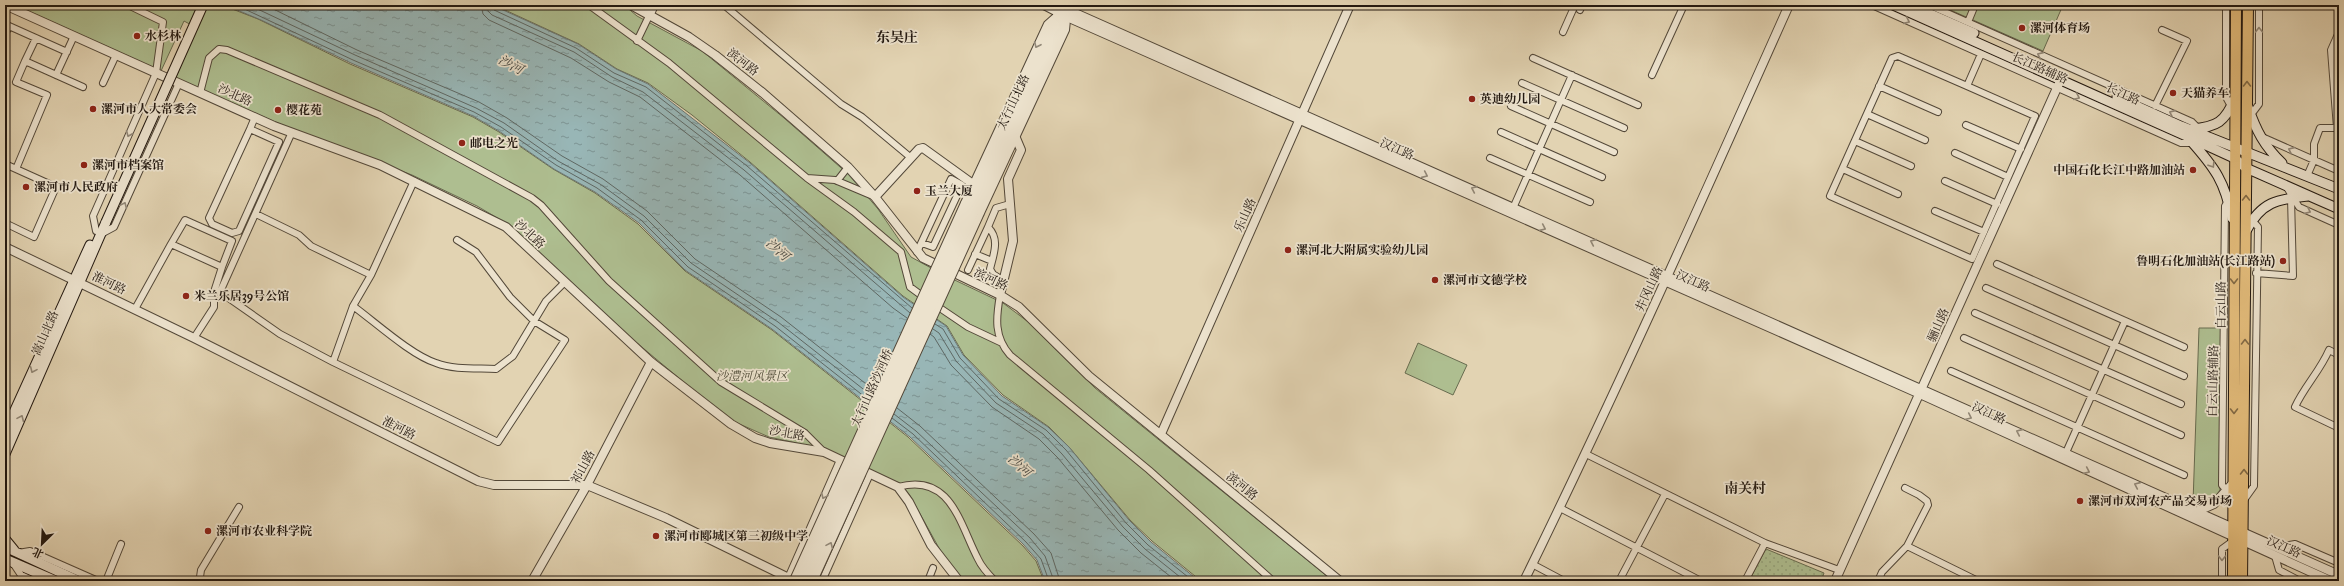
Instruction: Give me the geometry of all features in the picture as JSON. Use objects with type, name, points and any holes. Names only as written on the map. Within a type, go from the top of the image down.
[{"type":"highway","name":"白云山路","points":[[2236,5],[2233,103],[2236,117],[2232,196],[2235,230],[2231,490],[2242,581]]},
{"type":"highway","name":"白云山路","points":[[2233,581],[2237,536],[2244,500],[2246,231],[2249,217],[2246,168],[2248,118],[2248,5]]},
{"type":"main road","points":[[104,221],[196,5]]},
{"type":"main road","points":[[104,221],[203,5]]},
{"type":"main road","name":"长江路","points":[[1893,5],[2195,136],[2246,151],[2339,189]]},
{"type":"main road","name":"长江路","points":[[1910,5],[2195,136],[2234,158],[2246,168],[2339,209]]},
{"type":"main road","name":"太行山北路","points":[[972,208],[1014,134],[1064,9]]},
{"type":"main road","name":"太行山北路","points":[[972,208],[974,186],[1064,9]]},
{"type":"main road","points":[[2232,196],[2217,174],[2195,136],[2218,124],[2233,103]]},
{"type":"main road","points":[[2248,118],[2268,149],[2286,167]]},
{"type":"main road","points":[[2234,158],[2246,151]]},
{"type":"main road","points":[[2249,217],[2270,203],[2310,196]]},
{"type":"main road","name":"太行山路沙河桥","points":[[793,580],[972,208]]},
{"type":"main road","name":"太行山路沙河桥","points":[[807,581],[972,208]]},
{"type":"main road","name":"嵩山北路","points":[[5,454],[77,281],[104,221]]},
{"type":"main road","name":"嵩山北路","points":[[5,432],[77,281]]},
{"type":"main road","points":[[5,539],[16,553]]},
{"type":"main road","points":[[5,547],[79,581]]},
{"type":"main road","points":[[8,561],[56,581]]},
{"type":"street","name":"沙北路","points":[[5,5],[255,117],[380,165],[506,227],[564,283],[651,362],[743,432],[770,443],[824,452],[898,487],[909,502],[931,545],[959,581]]},
{"type":"street","points":[[128,5],[163,22],[156,73],[94,216],[98,232],[114,227],[179,83]]},
{"type":"street","points":[[589,5],[669,63],[807,178],[854,212],[901,252],[910,287],[968,327],[1002,344]]},
{"type":"street","name":"滨河路","points":[[631,5],[689,37],[715,55],[788,113],[848,167],[875,197],[917,252],[932,263],[1000,296],[1019,307],[1072,361],[1340,581]]},
{"type":"street","points":[[637,41],[654,5]]},
{"type":"street","points":[[724,5],[841,104],[862,117],[910,156]]},
{"type":"street","name":"汉江路","points":[[1044,5],[1064,9],[1302,117],[1921,391],[2237,536],[2277,548],[2339,575]]},
{"type":"street","name":"乐山路","points":[[1161,434],[1302,117],[1350,5]]},
{"type":"street","points":[[1652,76],[1684,5]]},
{"type":"street","name":"井冈山路","points":[[1524,581],[1586,454],[1667,279],[1789,5]]},
{"type":"street","name":"长江路辅路","points":[[1872,5],[2181,143],[2195,136],[2192,122],[1929,5]]},
{"type":"street","points":[[1968,22],[1975,5]]},
{"type":"street","points":[[2226,5],[2226,97],[2233,103]]},
{"type":"street","points":[[2248,118],[2259,104],[2259,5]]},
{"type":"street","points":[[1563,32],[1579,7]]},
{"type":"street","points":[[5,35],[9,26],[67,52]]},
{"type":"street","points":[[2155,106],[2187,41],[2162,30]]},
{"type":"street","points":[[2307,176],[2314,160],[2314,144],[2320,128],[2338,128],[2331,50],[2339,32]]},
{"type":"street","points":[[56,75],[74,36]]},
{"type":"street","points":[[16,169],[47,95],[16,82],[36,38]]},
{"type":"street","points":[[200,93],[209,58],[219,49],[226,50],[380,115],[532,198],[542,205],[609,281],[721,382],[805,433],[824,452]]},
{"type":"street","points":[[1967,86],[1981,54]]},
{"type":"street","points":[[103,83],[116,55]]},
{"type":"street","points":[[1898,56],[1967,86],[2035,116],[1972,259],[1830,196],[1892,58],[1898,56]]},
{"type":"street","points":[[1533,58],[1638,104]]},
{"type":"street","points":[[25,61],[83,87]]},
{"type":"street","points":[[1514,206],[1572,75]]},
{"type":"street","name":"骊山路","points":[[1838,578],[2061,79]]},
{"type":"street","points":[[1522,83],[1624,128]]},
{"type":"street","points":[[1879,86],[1938,112]]},
{"type":"street","points":[[1511,106],[1614,152]]},
{"type":"street","points":[[1867,114],[1925,140]]},
{"type":"street","points":[[250,129],[279,142],[239,231],[232,233],[212,224],[210,218],[255,117]]},
{"type":"street","name":"汉江路","points":[[1302,117],[1514,206],[1667,279]]},
{"type":"street","points":[[1966,125],[2021,149]]},
{"type":"street","points":[[292,132],[220,292],[280,334],[333,362],[498,442],[564,340],[534,321],[510,297],[476,252],[457,240]]},
{"type":"street","points":[[1501,132],[1602,177]]},
{"type":"street","points":[[1014,134],[1021,150],[1008,179],[1012,241],[996,321],[1002,344],[1010,355],[1149,470],[1273,581]]},
{"type":"street","points":[[2258,135],[2339,171]]},
{"type":"street","points":[[1855,141],[1911,166]]},
{"type":"street","points":[[807,178],[837,181],[875,197],[910,156],[919,149],[923,148],[974,186]]},
{"type":"street","points":[[1955,154],[2008,177]]},
{"type":"street","points":[[1490,158],[1590,202]]},
{"type":"street","points":[[5,164],[56,187],[34,237],[5,224]]},
{"type":"street","points":[[837,181],[848,167]]},
{"type":"street","points":[[1843,169],[1898,194]]},
{"type":"street","points":[[917,252],[951,179],[962,185],[933,247],[922,243]]},
{"type":"street","points":[[333,362],[352,306],[372,275],[414,181]]},
{"type":"street","points":[[1945,181],[1997,204]]},
{"type":"street","points":[[2286,186],[2299,208],[2339,225]]},
{"type":"street","name":"白云山路辅路","points":[[2231,490],[2222,485],[2225,206],[2232,196]]},
{"type":"street","points":[[2256,273],[2293,276],[2292,198]]},
{"type":"street","points":[[968,270],[996,208],[1010,204]]},
{"type":"street","points":[[814,581],[972,208]]},
{"type":"street","points":[[1935,211],[1984,232]]},
{"type":"street","points":[[256,214],[299,235],[311,246],[372,275]]},
{"type":"street","points":[[2244,500],[2254,486],[2256,273],[2258,227],[2249,217]]},
{"type":"street","points":[[136,309],[185,220],[232,241],[214,292],[214,307],[194,338]]},
{"type":"street","points":[[988,227],[995,235],[990,269],[993,274],[1004,281]]},
{"type":"street","points":[[171,244],[222,267]]},
{"type":"street","name":"淮河路","points":[[5,248],[136,309],[478,481],[494,485],[587,485],[666,518],[793,580]]},
{"type":"street","points":[[976,254],[992,261]]},
{"type":"street","points":[[1997,264],[2184,347]]},
{"type":"street","points":[[352,306],[411,349],[435,363],[459,367],[496,369],[513,356],[546,300],[564,283]]},
{"type":"street","points":[[1986,288],[2184,376]]},
{"type":"street","points":[[1975,313],[2181,404]]},
{"type":"street","points":[[2064,457],[2125,321]]},
{"type":"street","points":[[1964,338],[2181,435]]},
{"type":"street","points":[[2339,355],[2329,350],[2324,360],[2302,391],[2295,408],[2339,428]]},
{"type":"street","name":"祁山路","points":[[532,581],[587,485],[651,362]]},
{"type":"street","points":[[1950,372],[2184,475]]},
{"type":"street","points":[[1586,454],[1838,578]]},
{"type":"street","name":"汉江路","points":[[2064,457],[2196,512],[2275,556],[2331,581]]},
{"type":"street","points":[[793,580],[840,460]]},
{"type":"street","points":[[822,581],[870,474]]},
{"type":"street","points":[[898,487],[921,484],[930,487],[954,506],[978,560],[984,570],[995,581]]},
{"type":"street","points":[[1878,581],[1882,572],[1907,546],[1928,505],[1927,501],[1919,495],[1905,488]]},
{"type":"street","points":[[2196,512],[2214,504],[2231,490]]},
{"type":"street","points":[[1619,581],[1665,494]]},
{"type":"street","points":[[203,581],[200,577],[201,570],[239,507]]},
{"type":"street","points":[[1560,508],[1701,581]]},
{"type":"street","points":[[2222,581],[2222,549],[2237,536]]},
{"type":"street","points":[[1745,581],[1765,543]]},
{"type":"street","points":[[106,581],[121,544]]},
{"type":"street","points":[[2277,548],[2295,544],[2339,564]]},
{"type":"street","points":[[1907,546],[1978,581]]},
{"type":"street","points":[[16,553],[30,550],[98,581]]},
{"type":"street","points":[[2275,556],[2279,570],[2300,581]]},
{"type":"street","points":[[8,561],[21,575],[34,581]]},
{"type":"street","points":[[1532,564],[1564,581]]},
{"type":"street","points":[[928,581],[933,568]]},
{"type":"green space","name":"沙澧河风景区","points":[[15,5],[222,5],[258,19],[350,64],[473,117],[499,132],[553,169],[595,193],[638,224],[685,271],[772,330],[908,437],[1023,546],[1036,561],[1044,581],[964,581],[944,557],[909,494],[899,483],[856,463],[801,444],[769,437],[728,419],[595,308],[511,226],[477,206],[412,175],[299,132],[175,79],[197,28],[184,21],[161,71]]},
{"type":"green space","points":[[494,5],[624,5],[637,16],[702,51],[784,118],[848,174],[878,209],[911,257],[942,274],[1003,303],[1027,321],[1095,388],[1333,581],[1201,581],[1152,541],[1130,520],[1069,447],[1049,427],[1003,395],[964,355],[947,326],[903,296],[750,162],[692,115],[648,83],[617,69],[579,44]]},
{"type":"green space","name":"漯河体育场","points":[[1939,5],[2063,5],[2043,51]]},
{"type":"green space","points":[[2199,328],[2223,328],[2220,490],[2214,499],[2200,506],[2193,503]]},
{"type":"green space","points":[[1418,343],[1467,365],[1453,395],[1405,373]]},
{"type":"green space","points":[[1766,549],[1824,573],[1821,581],[1749,581]]},
{"type":"water","name":"沙河","points":[[225,5],[492,5],[578,44],[616,69],[648,84],[750,163],[903,297],[946,326],[963,355],[1002,396],[1048,427],[1069,447],[1129,520],[1151,542],[1199,581],[1045,581],[1037,560],[1023,544],[910,437],[772,329],[685,270],[639,223],[595,192],[554,169],[499,131],[473,116],[351,63],[261,20]]},
{"type":"place","name":"漯河体育场","points":[[2022,28]]},
{"type":"place","name":"水杉林","points":[[137,36]]},
{"type":"place","name":"天猫养车","points":[[2173,93]]},
{"type":"place","name":"英迪幼儿园","points":[[1472,99]]},
{"type":"place","name":"漯河市人大常委会","points":[[93,109]]},
{"type":"place","name":"樱花苑","points":[[278,110]]},
{"type":"place","name":"邮电之光","points":[[462,143]]},
{"type":"place","name":"漯河市档案馆","points":[[84,165]]},
{"type":"place","name":"中国石化长江中路加油站","points":[[2193,170]]},
{"type":"place","name":"漯河市人民政府","points":[[26,187]]},
{"type":"place","name":"玉兰大厦","points":[[917,191]]},
{"type":"place","name":"漯河北大附属实验幼儿园","points":[[1288,250]]},
{"type":"place","name":"鲁明石化加油站(长江路站)","points":[[2283,261]]},
{"type":"place","name":"漯河市文德学校","points":[[1435,280]]},
{"type":"place","name":"米兰乐居39号公馆","points":[[186,296]]},
{"type":"place","name":"漯河市双河农产品交易市场","points":[[2080,501]]},
{"type":"place","name":"漯河市农业科学院","points":[[208,531]]},
{"type":"place","name":"漯河市郾城区第三初级中学","points":[[656,536]]},
{"type":"district","name":"东吴庄","points":[[897,37]]},
{"type":"district","name":"南关村","points":[[1745,488]]}]
